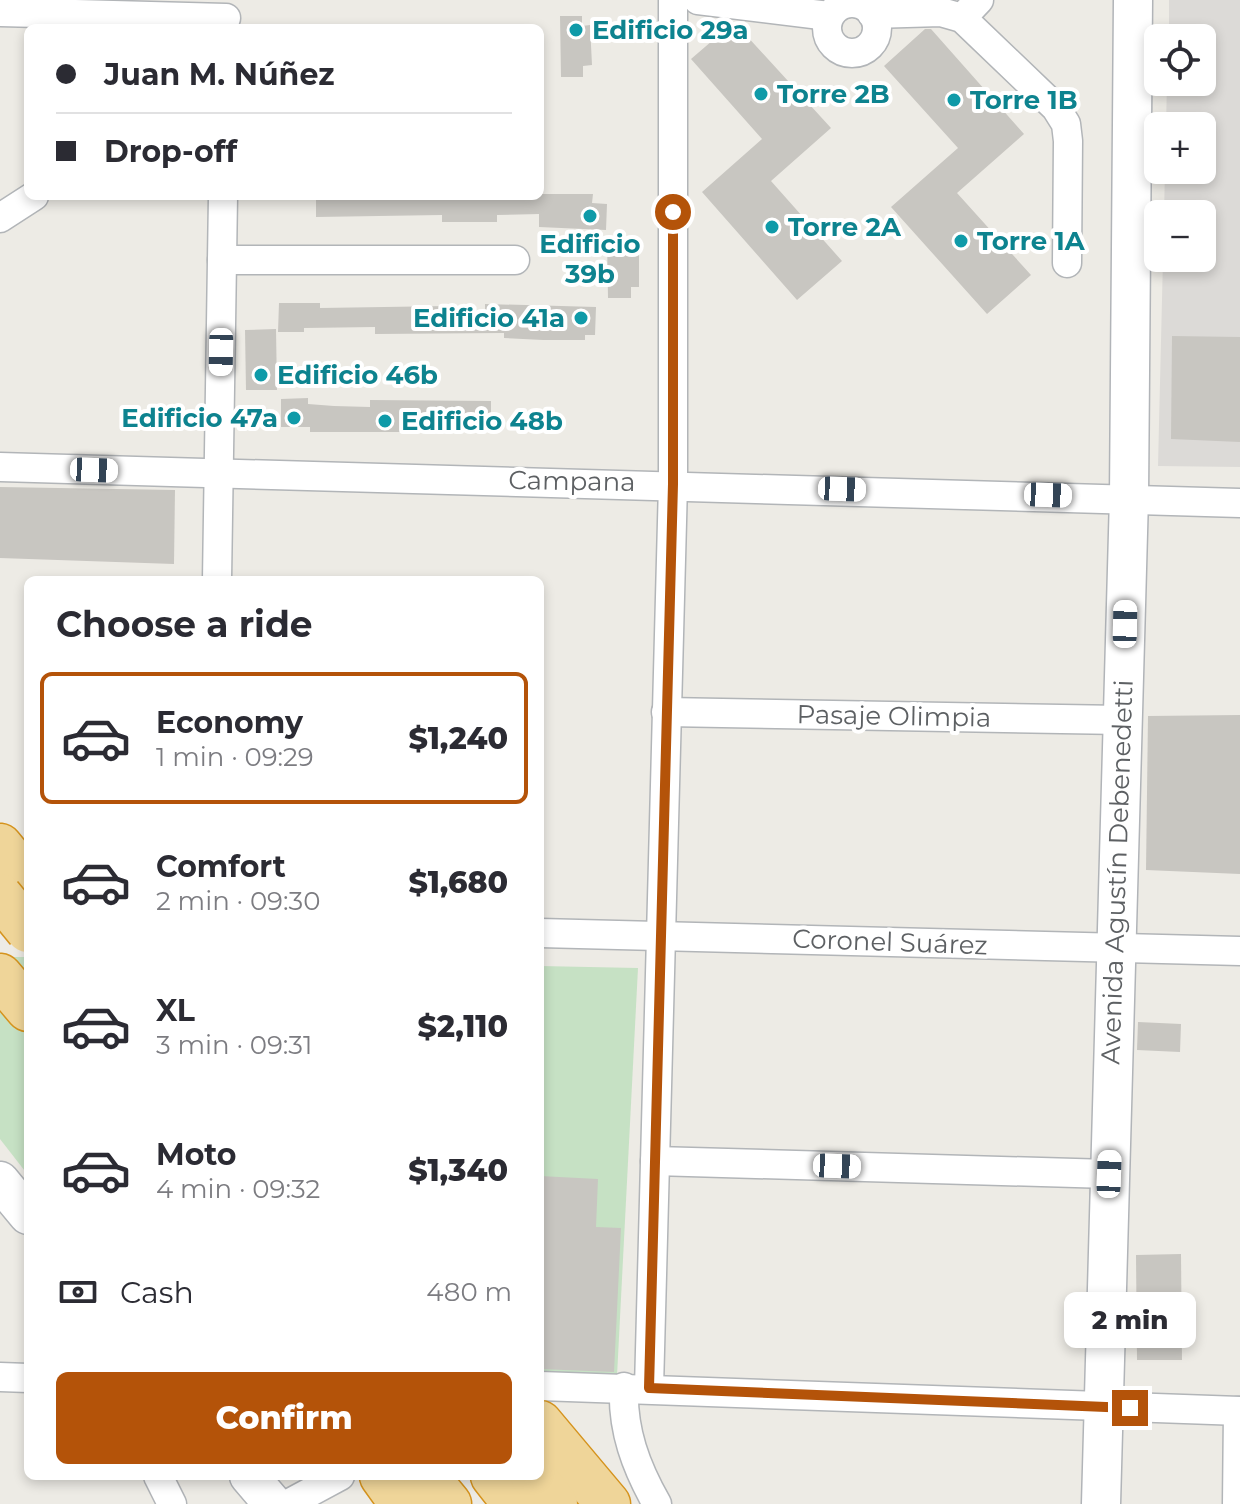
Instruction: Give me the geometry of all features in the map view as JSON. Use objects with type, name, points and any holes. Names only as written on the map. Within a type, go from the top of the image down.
[{"type":"highway","points":[[0,846],[24,875]]},
{"type":"highway","points":[[0,896],[24,925]]},
{"type":"highway","points":[[0,976],[24,1004]]},
{"type":"highway","points":[[544,1428],[608,1504]]},
{"type":"highway","points":[[385,1480],[402,1504]]},
{"type":"highway","points":[[429,1480],[449,1504]]},
{"type":"highway","points":[[496,1480],[515,1504]]},
{"type":"highway","points":[[536,1480],[555,1504]]},
{"type":"main road","name":"Avenida Agustín Debenedetti","points":[[1101,1504],[1129,497],[1133,0]]},
{"type":"main road","points":[[0,1181],[24,1210]]},
{"type":"main road","points":[[252,1480],[273,1504]]},
{"type":"street","points":[[657,1504],[637,1465],[623,1407],[636,1387],[655,1161],[673,484],[673,0]]},
{"type":"street","points":[[698,0],[829,16]]},
{"type":"street","points":[[846,4],[862,5],[872,14],[876,25],[873,41],[860,51],[836,47],[830,40],[829,16],[846,4]]},
{"type":"street","points":[[872,14],[970,9],[1056,108],[1066,124],[1067,263]]},
{"type":"street","points":[[0,12],[226,15]]},
{"type":"street","points":[[0,218],[28,200]]},
{"type":"street","points":[[217,576],[223,200]]},
{"type":"street","points":[[222,260],[515,260]]},
{"type":"street","name":"Campana","points":[[0,467],[1129,497],[1240,503]]},
{"type":"street","name":"Pasaje Olimpia","points":[[666,712],[1122,720]]},
{"type":"street","points":[[0,918],[24,919]]},
{"type":"street","name":"Coronel Suárez","points":[[544,933],[1240,951]]},
{"type":"street","points":[[655,1161],[1109,1174]]},
{"type":"street","points":[[0,1377],[24,1378]]},
{"type":"street","points":[[544,1386],[1239,1411],[1237,1504]]},
{"type":"street","points":[[160,1480],[172,1504]]},
{"type":"street","points":[[288,1504],[333,1480]]},
{"type":"shaded area","points":[[1169,0],[1240,0],[1240,467],[1158,466],[1163,272],[1216,272],[1216,200],[1164,200],[1165,184],[1216,184],[1216,112],[1166,112],[1167,96],[1216,96],[1216,24],[1169,24]]},
{"type":"green space","points":[[0,957],[24,957],[24,1170],[0,1139]]},
{"type":"green space","points":[[544,966],[638,968],[617,1376],[544,1373]]},
{"type":"building","points":[[560,16],[582,16],[582,26],[590,25],[592,65],[583,66],[583,77],[561,77]]},
{"type":"building","points":[[734,22],[831,128],[771,181],[842,261],[797,300],[702,192],[762,139],[691,59]]},
{"type":"building","points":[[925,29],[931,29],[1024,134],[957,193],[1031,275],[987,314],[891,207],[958,148],[884,66]]},
{"type":"building","points":[[544,194],[593,194],[592,203],[607,204],[606,230],[539,227],[539,214],[497,215],[497,222],[442,222],[442,215],[316,217],[316,200],[544,200]]},
{"type":"building","points":[[629,237],[629,248],[639,247],[639,287],[631,287],[631,298],[608,298],[607,238]]},
{"type":"building","points":[[279,303],[320,303],[320,308],[448,306],[448,313],[485,313],[485,304],[596,307],[595,335],[585,335],[585,340],[543,340],[504,338],[504,333],[375,334],[375,327],[304,328],[304,332],[278,332]]},
{"type":"building","points":[[276,329],[277,390],[246,390],[245,330]]},
{"type":"building","points":[[1172,336],[1240,337],[1240,442],[1171,439]]},
{"type":"building","points":[[308,398],[308,404],[370,407],[370,400],[491,401],[491,432],[310,432],[310,427],[281,427],[281,399]]},
{"type":"building","points":[[0,487],[175,490],[174,564],[0,558]]},
{"type":"building","points":[[1240,715],[1240,874],[1146,870],[1148,716]]},
{"type":"building","points":[[1138,1022],[1181,1024],[1180,1052],[1137,1050]]},
{"type":"building","points":[[544,1176],[598,1179],[596,1227],[621,1228],[614,1372],[544,1369]]},
{"type":"building","points":[[1181,1254],[1182,1360],[1137,1360],[1136,1255]]},
{"type":"place","name":"Edificio 29a","points":[[576,30]]},
{"type":"place","name":"Torre 2B","points":[[761,94]]},
{"type":"place","name":"Torre 1B","points":[[954,100]]},
{"type":"place","name":"Edificio 39b","points":[[590,216]]},
{"type":"place","name":"Torre 2A","points":[[772,227]]},
{"type":"place","name":"Torre 1A","points":[[961,241]]},
{"type":"place","name":"Edificio 41a","points":[[581,318]]},
{"type":"place","name":"Edificio 46b","points":[[261,375]]},
{"type":"place","name":"Edificio 47a","points":[[294,418]]},
{"type":"place","name":"Edificio 48b","points":[[385,421]]},
{"type":"route","points":[[673,212],[673,484],[649,1388],[1130,1408]]}]
